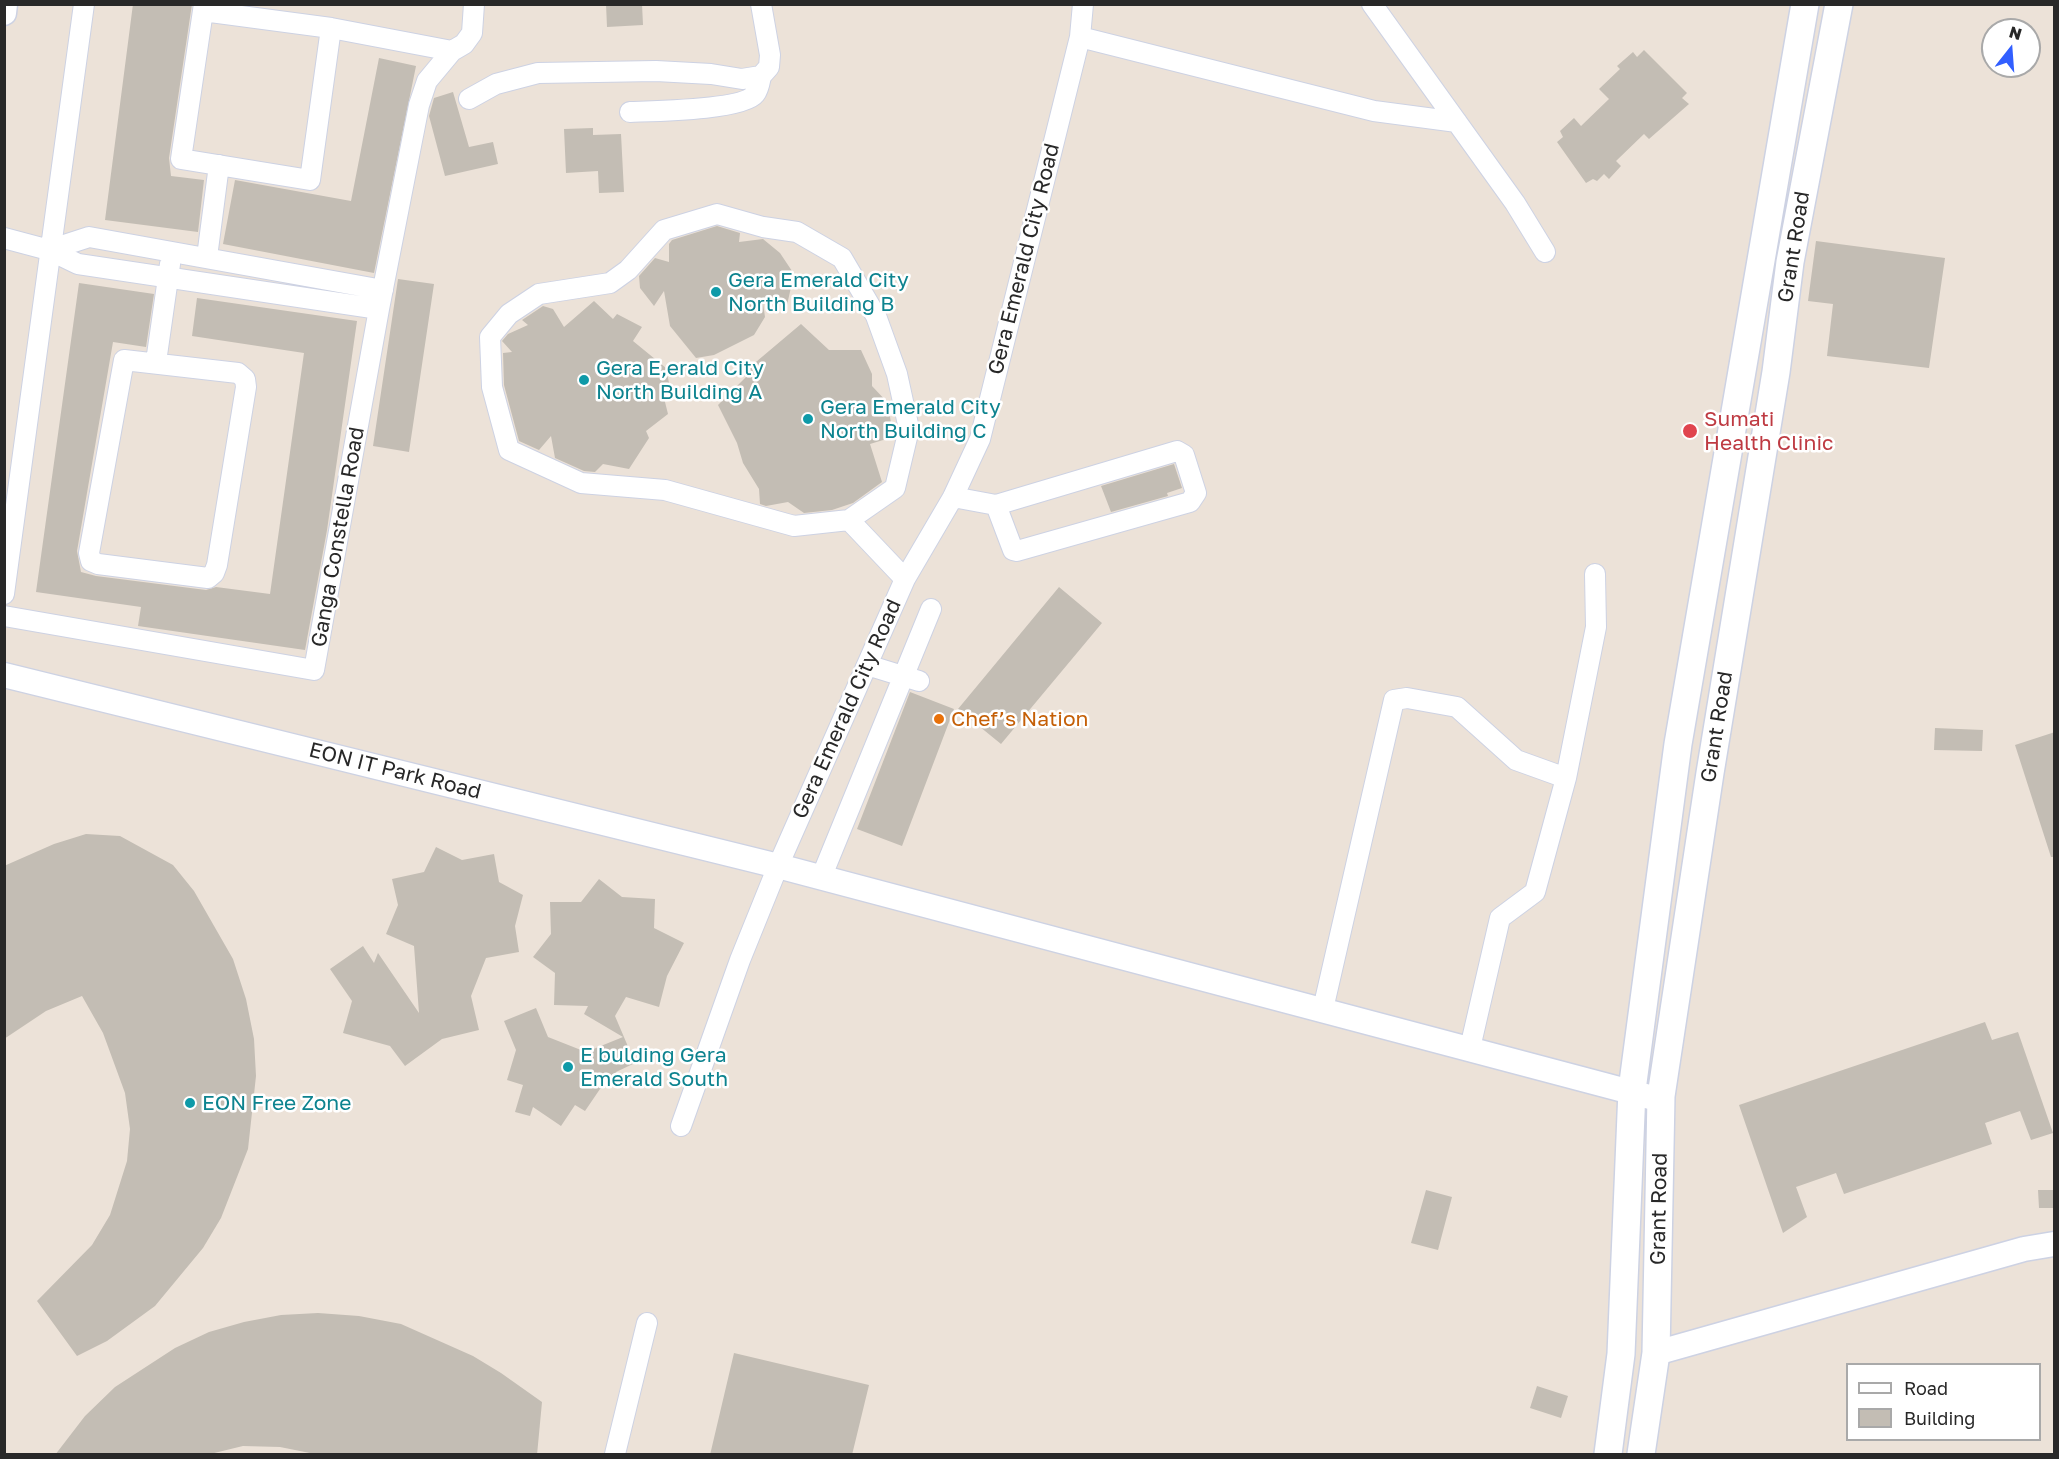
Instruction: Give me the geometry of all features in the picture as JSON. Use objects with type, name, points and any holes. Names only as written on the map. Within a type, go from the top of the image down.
[{"type":"main road","name":"Grant Road","points":[[1608,1455],[1621,1354],[1632,1090],[1678,744],[1805,4]]},
{"type":"main road","name":"Grant Road","points":[[1641,1455],[1656,1353],[1661,1100],[1710,773],[1776,372],[1790,262],[1839,4]]},
{"type":"street","points":[[4,13],[5,4]]},
{"type":"street","points":[[4,594],[84,4]]},
{"type":"street","name":"Ganga Constella Road","points":[[4,616],[314,670],[381,299],[419,105],[427,81],[452,51],[464,44],[472,33],[474,4]]},
{"type":"street","points":[[630,112],[720,106],[749,99],[756,93],[761,76],[769,67],[770,55],[760,4]]},
{"type":"street","name":"Gera Emerald City Road","points":[[681,1126],[741,960],[778,866],[904,579],[953,497],[980,439],[1080,37],[1083,4]]},
{"type":"street","points":[[1372,4],[1515,203],[1545,252]]},
{"type":"street","points":[[331,28],[310,180],[181,159],[204,8],[331,28],[452,51]]},
{"type":"street","points":[[1080,37],[1374,111],[1457,122]]},
{"type":"street","points":[[470,99],[496,84],[538,73],[656,71],[711,74],[742,79],[761,76]]},
{"type":"street","points":[[207,257],[219,165]]},
{"type":"street","points":[[717,214],[763,227],[797,232],[842,258],[871,307],[897,374],[909,429],[895,488],[849,519],[794,526],[664,490],[580,483],[508,450],[492,387],[490,337],[509,314],[539,294],[610,283],[628,270],[664,230],[717,214]]},
{"type":"street","points":[[50,250],[89,237],[207,257],[381,299]]},
{"type":"street","points":[[4,238],[50,250],[78,264],[170,277],[381,299]]},
{"type":"street","points":[[156,362],[170,277],[171,252]]},
{"type":"street","points":[[124,360],[156,362],[238,373],[245,379],[246,387],[217,565],[214,573],[208,578],[98,564],[91,561],[89,553],[124,360]]},
{"type":"street","points":[[953,497],[996,504],[1177,451],[1184,455],[1196,493],[1190,502],[1017,551],[1013,549],[996,504]]},
{"type":"street","points":[[849,519],[904,579]]},
{"type":"street","points":[[1470,1048],[1500,918],[1535,892],[1566,778],[1596,627],[1595,574]]},
{"type":"street","points":[[821,878],[911,678],[931,609]]},
{"type":"street","points":[[867,665],[911,678]]},
{"type":"street","name":"EON IT Park Road","points":[[7,677],[778,866],[1632,1090],[1661,1100]]},
{"type":"street","points":[[1323,1009],[1394,700],[1407,698],[1457,707],[1516,760],[1566,778]]},
{"type":"street","points":[[1656,1353],[2024,1249],[2055,1244]]},
{"type":"street","points":[[615,1455],[647,1323]]},
{"type":"building","points":[[133,4],[192,4],[169,158],[171,176],[204,180],[198,232],[105,220]]},
{"type":"building","points":[[606,4],[642,4],[643,25],[607,27]]},
{"type":"building","points":[[1644,50],[1687,93],[1682,98],[1689,104],[1649,139],[1644,134],[1616,161],[1621,166],[1609,179],[1604,174],[1597,181],[1593,179],[1586,183],[1557,142],[1563,137],[1560,131],[1574,118],[1581,126],[1609,99],[1599,89],[1620,69],[1617,66],[1633,52],[1637,57]]},
{"type":"building","points":[[379,58],[416,66],[374,273],[223,244],[235,180],[351,201]]},
{"type":"building","points":[[453,92],[469,147],[493,142],[498,164],[445,176],[429,116],[434,98]]},
{"type":"building","points":[[593,128],[593,135],[621,134],[624,192],[599,193],[598,171],[566,173],[564,129]]},
{"type":"building","name":"Gera Emerald City North Building B","points":[[717,226],[740,233],[739,242],[763,239],[780,253],[794,274],[787,305],[763,303],[765,317],[754,335],[714,355],[696,358],[670,326],[664,291],[654,306],[640,288],[639,276],[655,258],[669,262],[669,244],[672,240]]},
{"type":"building","points":[[1816,241],[1945,258],[1929,368],[1827,356],[1833,304],[1808,301]]},
{"type":"building","points":[[398,279],[434,284],[409,452],[373,446]]},
{"type":"building","points":[[79,283],[154,294],[146,347],[113,342],[77,551],[81,572],[96,576],[206,590],[216,587],[270,594],[304,353],[192,336],[197,298],[357,321],[327,530],[305,650],[138,626],[141,607],[36,592]]},
{"type":"building","name":"Gera E,erald City North Building A","points":[[594,301],[613,319],[617,314],[642,327],[633,341],[666,368],[672,398],[664,398],[668,414],[646,431],[649,438],[629,469],[603,464],[595,472],[584,471],[555,458],[551,436],[539,450],[519,441],[504,385],[503,353],[512,352],[502,341],[508,334],[528,325],[522,320],[543,306],[553,309],[564,327]]},
{"type":"building","name":"Gera Emerald City North Building C","points":[[801,324],[829,350],[861,350],[872,374],[872,386],[888,403],[893,437],[870,444],[882,482],[853,503],[832,510],[804,513],[788,502],[766,506],[760,504],[759,489],[743,463],[737,443],[718,405],[751,372],[750,367]]},
{"type":"building","points":[[1174,464],[1182,488],[1167,493],[1168,496],[1111,512],[1101,486]]},
{"type":"building","points":[[1059,587],[1102,623],[1001,744],[958,709]]},
{"type":"building","points":[[910,692],[954,709],[902,846],[857,829]]},
{"type":"building","points":[[1935,728],[1983,730],[1982,751],[1934,750]]},
{"type":"building","points":[[2055,732],[2055,857],[2051,857],[2015,745]]},
{"type":"building","name":"EON Free Zone","points":[[86,834],[120,836],[173,865],[194,891],[233,959],[246,999],[254,1039],[256,1076],[248,1149],[221,1218],[203,1248],[155,1306],[107,1341],[77,1356],[37,1301],[92,1245],[110,1215],[127,1161],[130,1129],[125,1093],[103,1033],[82,996],[46,1011],[4,1039],[4,866],[54,844]]},
{"type":"building","points":[[436,847],[462,860],[494,854],[499,882],[523,895],[515,926],[519,952],[486,958],[471,996],[479,1030],[442,1039],[405,1066],[390,1046],[343,1033],[352,1001],[330,969],[363,946],[374,963],[378,953],[419,1013],[414,946],[386,934],[398,905],[392,879],[424,872]]},
{"type":"building","points":[[599,879],[622,897],[655,899],[654,928],[684,943],[667,976],[659,1007],[626,997],[615,1016],[635,1063],[616,1072],[620,1081],[600,1089],[585,1111],[575,1105],[561,1126],[533,1107],[530,1116],[515,1112],[523,1085],[507,1080],[516,1050],[504,1021],[536,1008],[548,1037],[586,1052],[623,1037],[584,1014],[588,1006],[554,1005],[555,973],[533,957],[551,934],[550,902],[581,902]]},
{"type":"building","points":[[1985,1022],[1992,1040],[2018,1032],[2053,1133],[2031,1140],[2020,1111],[1985,1123],[1992,1144],[1844,1194],[1836,1173],[1796,1187],[1807,1217],[1783,1233],[1739,1105]]},
{"type":"building","points":[[1426,1190],[1452,1197],[1438,1250],[1411,1243]]},
{"type":"building","points":[[2038,1190],[2055,1190],[2055,1208],[2039,1208]]},
{"type":"building","points":[[318,1313],[359,1316],[401,1324],[473,1356],[501,1373],[542,1402],[537,1455],[320,1455],[280,1447],[243,1446],[206,1455],[55,1455],[85,1416],[115,1387],[175,1348],[209,1332],[244,1322],[281,1315]]},
{"type":"building","points":[[734,1353],[869,1385],[852,1455],[710,1455]]},
{"type":"building","points":[[1537,1386],[1568,1396],[1561,1418],[1530,1408]]},
{"type":"place","name":"Gera Emerald City North Building B","points":[[716,292]]},
{"type":"place","name":"Gera E,erald City North Building A","points":[[584,380]]},
{"type":"place","name":"Gera Emerald City North Building C","points":[[808,419]]},
{"type":"place","name":"Sumati Health Clinic","points":[[1690,431]]},
{"type":"place","name":"Chef’s Nation","points":[[939,719]]},
{"type":"place","name":"E bulding Gera Emerald South","points":[[568,1067]]},
{"type":"place","name":"EON Free Zone","points":[[190,1103]]}]
